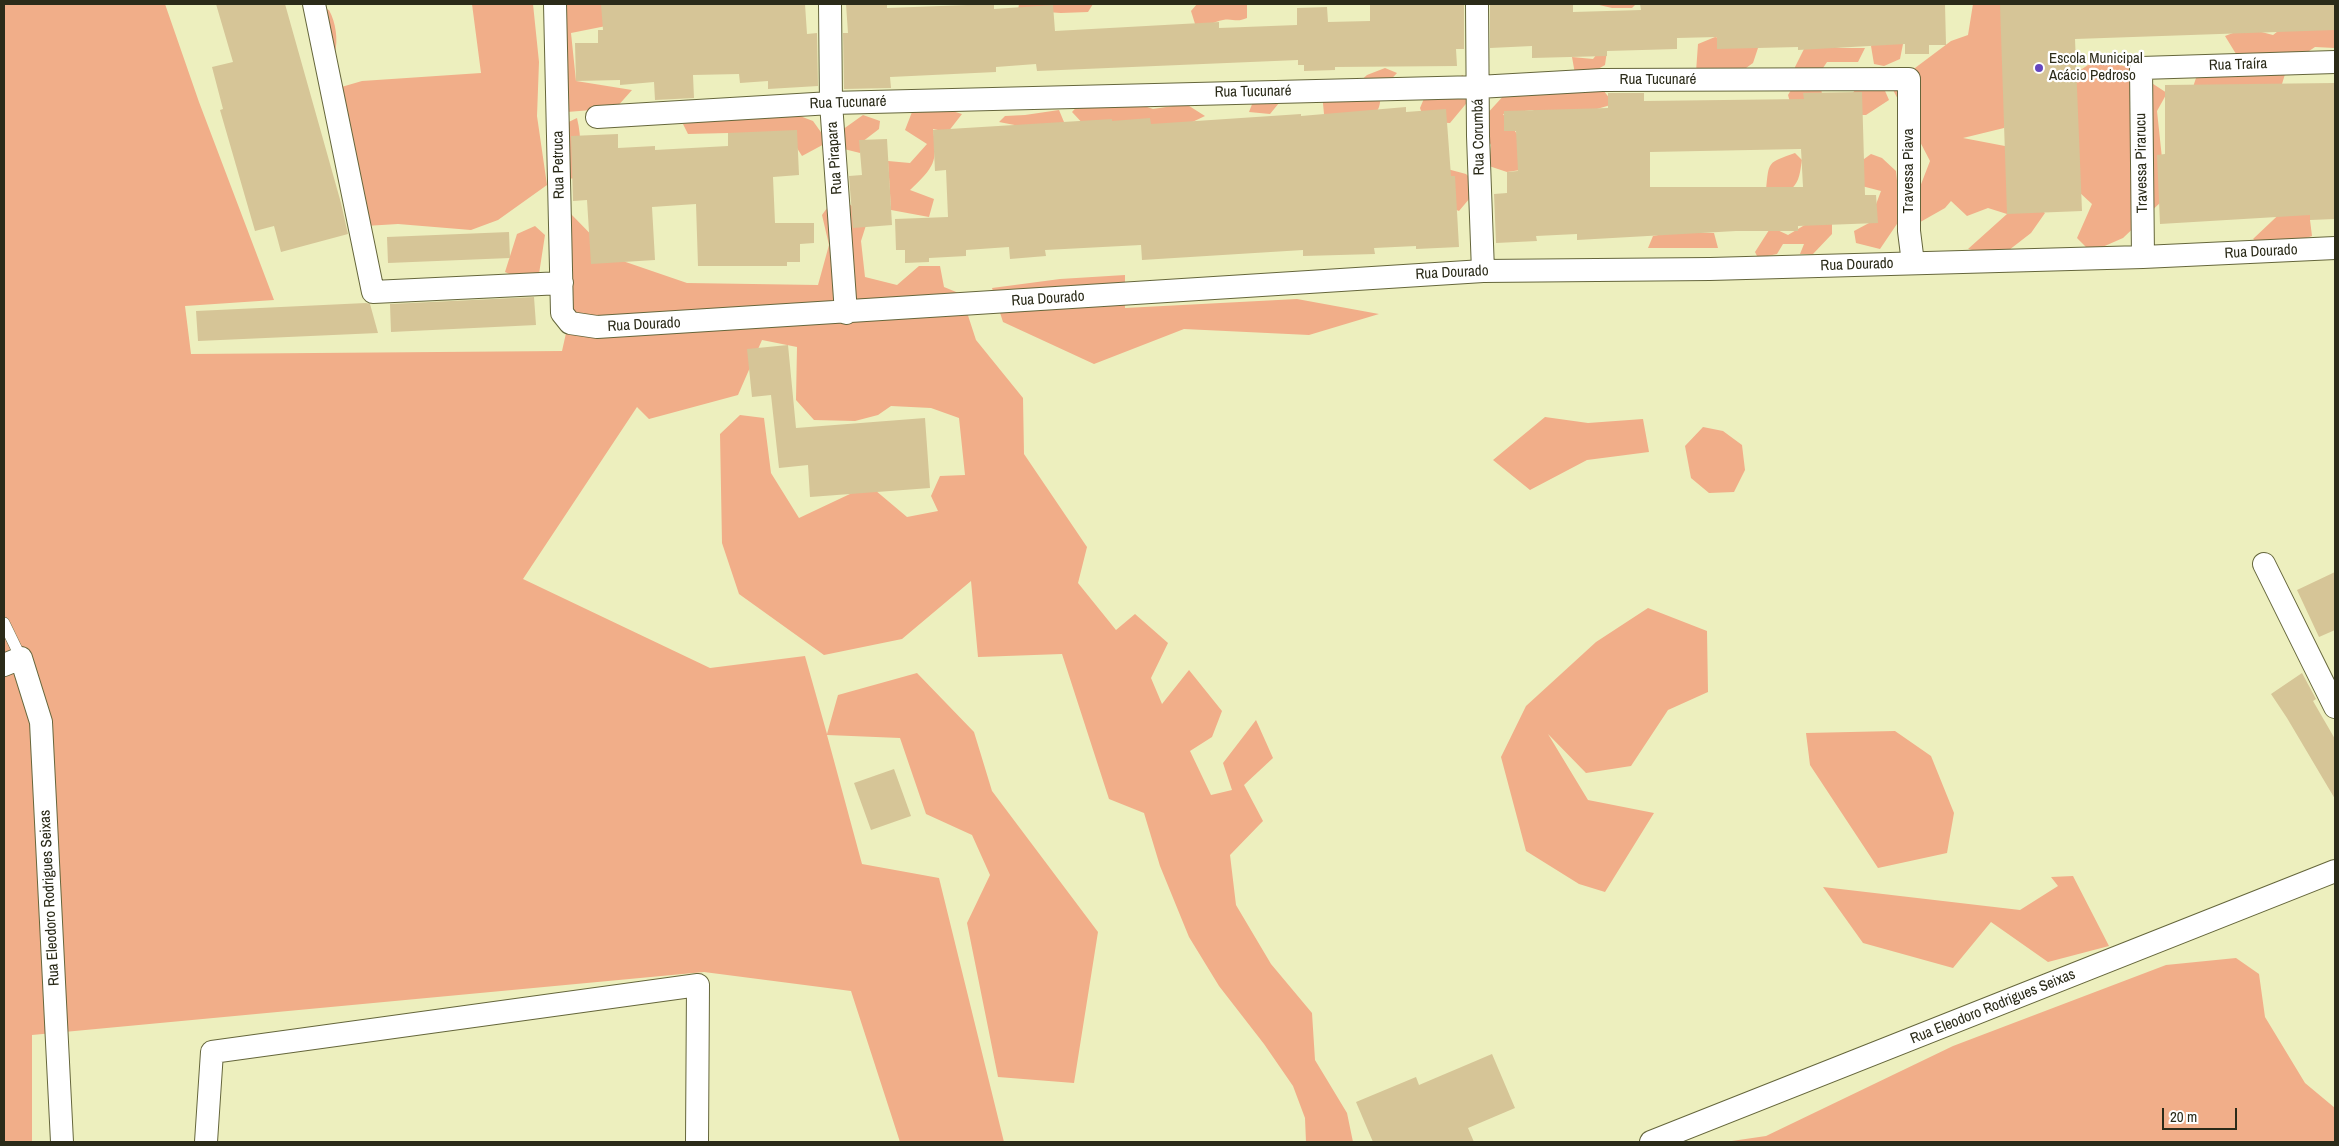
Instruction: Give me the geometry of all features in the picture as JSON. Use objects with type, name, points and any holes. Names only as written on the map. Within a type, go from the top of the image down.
[{"type":"street","points":[[314,4],[372,292],[562,283]]},
{"type":"street","name":"Rua Petruca","points":[[555,4],[562,313],[570,324]]},
{"type":"street","name":"Rua Pirapara","points":[[830,4],[831,103],[846,313]]},
{"type":"street","name":"Rua Corumbá","points":[[1477,4],[1483,271]]},
{"type":"street","name":"Rua Traíra","points":[[2140,68],[2335,62]]},
{"type":"street","name":"Travessa Pirarucu","points":[[2140,68],[2144,257]]},
{"type":"street","name":"Rua Tucunaré","points":[[597,117],[831,103],[1478,87],[1602,80],[1910,79]]},
{"type":"street","name":"Travessa Piava","points":[[1910,79],[1909,231],[1913,263]]},
{"type":"street","name":"Rua Dourado","points":[[570,324],[597,327],[846,313],[1483,271],[1710,269],[2144,257],[2335,248]]},
{"type":"street","points":[[2264,564],[2335,707]]},
{"type":"street","name":"Rua Eleodoro Rodrigues Seixas","points":[[12,661],[41,722],[62,1142]]},
{"type":"street","name":"Rua Eleodoro Rodrigues Seixas","points":[[1651,1142],[2335,871]]},
{"type":"street","points":[[206,1142],[212,1052],[698,985],[697,1142]]},
{"type":"lane","points":[[4,623],[12,661]]},
{"type":"shaded area","points":[[4,4],[165,4],[199,102],[274,300],[185,306],[191,354],[562,351],[571,311],[570,213],[614,258],[687,283],[818,285],[829,245],[822,215],[837,194],[868,219],[861,241],[865,277],[897,285],[919,266],[940,266],[944,287],[961,294],[976,340],[1023,398],[1024,454],[1087,547],[1078,583],[1116,630],[1135,614],[1168,643],[1151,678],[1162,704],[1189,670],[1222,711],[1212,737],[1190,751],[1211,795],[1232,790],[1223,763],[1256,720],[1273,758],[1244,785],[1263,821],[1230,855],[1236,905],[1271,964],[1312,1013],[1315,1060],[1347,1113],[1353,1142],[1306,1142],[1305,1118],[1293,1086],[1264,1044],[1219,986],[1189,937],[1160,866],[1144,813],[1109,799],[1062,654],[978,657],[971,581],[902,639],[824,655],[739,594],[722,543],[720,434],[740,415],[764,418],[771,473],[799,518],[869,485],[907,517],[938,511],[931,496],[940,476],[965,475],[959,418],[931,408],[891,406],[878,415],[855,421],[814,420],[796,400],[797,347],[762,340],[738,395],[649,419],[637,407],[523,579],[710,668],[805,656],[827,734],[838,695],[917,673],[974,732],[992,791],[1098,932],[1074,1083],[998,1077],[967,923],[990,875],[972,835],[926,814],[900,738],[827,735],[862,864],[939,878],[1004,1142],[900,1142],[851,991],[704,972],[32,1035],[32,1142],[4,1142]]},
{"type":"shaded area","points":[[472,4],[533,4],[539,62],[537,116],[547,185],[498,220],[471,230],[398,224],[365,226],[338,88],[362,81],[481,73]]},
{"type":"shaded area","points":[[556,4],[597,4],[617,8],[606,26],[571,33],[576,81],[632,90],[616,108],[567,112]]},
{"type":"shaded area","points":[[1019,4],[1093,4],[1088,12],[1061,13],[1018,10]]},
{"type":"shaded area","points":[[1197,4],[1247,4],[1247,18],[1223,20],[1196,27],[1191,11]]},
{"type":"shaded area","points":[[1595,4],[1636,4],[1632,8],[1612,8]]},
{"type":"shaded area","points":[[1973,4],[2025,4],[2004,128],[1963,138],[2031,151],[2013,188],[2045,213],[2031,233],[2000,257],[1968,249],[2007,214],[1988,208],[1967,216],[1951,201],[1945,208],[1915,225],[1913,205],[1930,161],[1891,86],[1951,41],[1968,35]]},
{"type":"shaded area","points":[[324,8],[329,10],[335,26],[335,53]]},
{"type":"shaded area","points":[[2291,21],[2335,30],[2335,48],[2315,47],[2294,61],[2289,61],[2282,84],[2191,93],[2200,66],[2241,62],[2225,36],[2246,28],[2273,35]]},
{"type":"shaded area","points":[[1883,34],[1903,44],[1900,59],[1884,66],[1874,64],[1871,46]]},
{"type":"shaded area","points":[[1715,37],[1759,45],[1753,63],[1732,78],[1696,72],[1698,44]]},
{"type":"shaded area","points":[[1807,43],[1841,48],[1865,48],[1858,62],[1827,62],[1819,74],[1823,101],[1792,109],[1788,95],[1797,80],[1795,67]]},
{"type":"shaded area","points":[[1601,49],[1607,51],[1605,65],[1591,73],[1575,74],[1572,57],[1593,59]]},
{"type":"shaded area","points":[[2097,59],[2127,67],[2167,93],[2157,111],[2164,177],[2163,200],[2123,238],[2091,252],[2077,238],[2092,204],[2051,166],[2073,75]]},
{"type":"shaded area","points":[[1385,68],[1397,73],[1380,91],[1379,107],[1372,116],[1346,128],[1324,114],[1322,93],[1349,91],[1367,75]]},
{"type":"shaded area","points":[[1463,75],[1470,99],[1450,123],[1425,122],[1420,108],[1428,89]]},
{"type":"shaded area","points":[[1860,84],[1882,84],[1889,100],[1866,115],[1855,115],[1847,100]]},
{"type":"shaded area","points":[[1600,86],[1614,104],[1559,120],[1532,110],[1503,114],[1540,167],[1507,172],[1489,166],[1491,145],[1486,136],[1485,116],[1506,93]]},
{"type":"shaded area","points":[[1273,88],[1279,103],[1270,114],[1249,112],[1258,89]]},
{"type":"shaded area","points":[[1124,99],[1153,109],[1186,104],[1205,116],[1186,125],[1087,128],[1072,112],[1083,100]]},
{"type":"shaded area","points":[[939,107],[962,114],[948,132],[933,129],[935,150],[932,164],[924,176],[910,190],[934,199],[929,217],[891,210],[888,161],[910,163],[927,144],[905,130],[912,112]]},
{"type":"shaded area","points":[[784,110],[813,121],[828,142],[802,156],[790,137],[737,147],[728,133],[688,134],[683,124],[731,116]]},
{"type":"shaded area","points":[[1059,110],[1064,122],[1051,132],[999,122],[1005,116]]},
{"type":"shaded area","points":[[863,115],[880,121],[879,129],[862,142],[860,153],[844,149],[842,130]]},
{"type":"shaded area","points":[[577,118],[580,148],[576,178],[558,180],[558,127]]},
{"type":"shaded area","points":[[1795,153],[1802,160],[1799,176],[1794,186],[1791,189],[1766,190],[1771,164]]},
{"type":"shaded area","points":[[1871,154],[1882,158],[1896,171],[1901,218],[1880,249],[1856,243],[1854,231],[1869,223],[1881,191],[1854,184],[1853,167]]},
{"type":"shaded area","points":[[1436,166],[1466,174],[1475,183],[1475,192],[1459,211],[1436,202]]},
{"type":"shaded area","points":[[2290,204],[2313,213],[2310,220],[2312,236],[2295,242],[2265,248],[2253,239]]},
{"type":"shaded area","points":[[1813,220],[1832,224],[1832,234],[1813,254],[1800,254],[1804,244],[1783,244],[1777,254],[1758,258],[1755,252],[1771,227],[1788,235]]},
{"type":"shaded area","points":[[535,226],[545,235],[539,274],[521,279],[505,272],[517,234]]},
{"type":"shaded area","points":[[1673,232],[1714,233],[1718,248],[1648,248],[1653,236]]},
{"type":"shaded area","points":[[1125,275],[1125,308],[1297,299],[1379,314],[1309,335],[1184,329],[1094,364],[1003,322],[992,288],[1060,279]]},
{"type":"shaded area","points":[[1545,417],[1588,423],[1643,419],[1649,452],[1587,460],[1530,490],[1493,460]]},
{"type":"shaded area","points":[[1703,427],[1723,431],[1742,445],[1745,470],[1734,492],[1709,493],[1691,478],[1685,446]]},
{"type":"shaded area","points":[[1648,608],[1707,631],[1708,692],[1668,710],[1631,766],[1586,773],[1548,734],[1588,800],[1654,813],[1605,892],[1579,884],[1526,851],[1501,757],[1526,706],[1596,642]]},
{"type":"shaded area","points":[[1895,731],[1931,756],[1954,813],[1947,853],[1878,868],[1810,765],[1806,733]]},
{"type":"shaded area","points":[[2073,876],[2109,946],[2048,962],[1991,922],[1953,968],[1863,943],[1823,887],[2020,910],[2058,886],[2051,877]]},
{"type":"shaded area","points":[[2236,958],[2259,974],[2265,1017],[2305,1083],[2335,1108],[2335,1142],[1725,1142],[1766,1136],[1953,1046],[2166,965]]},
{"type":"building","points":[[216,4],[285,4],[348,234],[281,252],[274,226],[255,231],[220,110],[223,109],[212,67],[233,62]]},
{"type":"building","points":[[601,4],[805,4],[807,34],[817,33],[818,86],[768,89],[768,81],[740,83],[739,74],[693,75],[694,98],[655,100],[654,82],[620,85],[620,80],[576,81],[575,43],[598,43],[598,30],[603,30]]},
{"type":"building","points":[[846,4],[887,4],[887,8],[994,4],[994,9],[1053,5],[1055,31],[1219,22],[1219,28],[1297,25],[1297,8],[1327,7],[1328,22],[1370,21],[1370,4],[1464,4],[1464,49],[1456,49],[1457,66],[1335,67],[1335,70],[1304,71],[1304,65],[1298,65],[1298,60],[1037,71],[1036,64],[996,67],[996,72],[890,77],[891,88],[844,89],[843,33],[848,33]]},
{"type":"building","points":[[1490,4],[1573,4],[1573,12],[1641,10],[1640,4],[1945,4],[1946,45],[1929,45],[1929,54],[1905,54],[1905,44],[1798,50],[1798,47],[1717,49],[1717,37],[1677,38],[1677,49],[1607,51],[1607,56],[1532,58],[1532,46],[1490,48]]},
{"type":"building","points":[[2000,4],[2335,4],[2335,30],[2075,39],[2082,211],[2007,214]]},
{"type":"building","points":[[2335,83],[2335,219],[2310,220],[2310,215],[2160,224],[2157,155],[2165,154],[2165,85]]},
{"type":"building","points":[[1862,92],[1865,195],[1876,195],[1878,223],[1798,226],[1798,231],[1736,231],[1577,240],[1577,234],[1536,236],[1537,241],[1496,243],[1494,194],[1507,193],[1507,172],[1518,171],[1516,131],[1504,131],[1504,111],[1608,108],[1608,93],[1644,93],[1644,101],[1804,99],[1803,93]],"holes":[[[1801,149],[1803,187],[1650,187],[1650,152]]]},
{"type":"building","points":[[1406,107],[1406,112],[1446,109],[1451,176],[1455,176],[1459,247],[1416,249],[1416,246],[1374,248],[1375,254],[1303,256],[1303,250],[1142,260],[1141,245],[1045,250],[1046,256],[1010,259],[1009,247],[966,250],[966,256],[929,258],[929,262],[905,263],[905,250],[896,250],[895,219],[948,217],[946,170],[935,171],[933,130],[1112,119],[1112,121],[1150,118],[1151,124],[1301,114],[1301,116]]},
{"type":"building","points":[[797,130],[799,175],[773,177],[775,223],[814,223],[814,243],[800,244],[800,262],[787,262],[787,266],[698,266],[696,204],[652,207],[655,260],[591,264],[587,200],[573,201],[571,136],[618,134],[618,148],[655,146],[655,150],[728,146],[728,133]]},
{"type":"building","points":[[887,139],[892,225],[853,228],[849,176],[862,175],[859,140]]},
{"type":"building","points":[[509,232],[510,258],[388,263],[387,237]]},
{"type":"building","points":[[534,297],[536,325],[391,332],[390,304]]},
{"type":"building","points":[[370,304],[378,333],[198,341],[196,311]]},
{"type":"building","points":[[788,345],[796,428],[925,418],[930,488],[810,497],[808,465],[779,468],[771,395],[752,397],[747,349]]},
{"type":"building","points":[[2335,572],[2335,630],[2319,637],[2297,590]]},
{"type":"building","points":[[2302,673],[2316,699],[2313,701],[2335,739],[2335,799],[2271,694]]},
{"type":"building","points":[[894,769],[911,816],[871,830],[854,783]]},
{"type":"building","points":[[1492,1054],[1515,1108],[1468,1128],[1474,1142],[1373,1142],[1356,1102],[1416,1077],[1419,1085]]},
{"type":"place","name":"Escola Municipal Acácio Pedroso","points":[[2039,68]]}]
